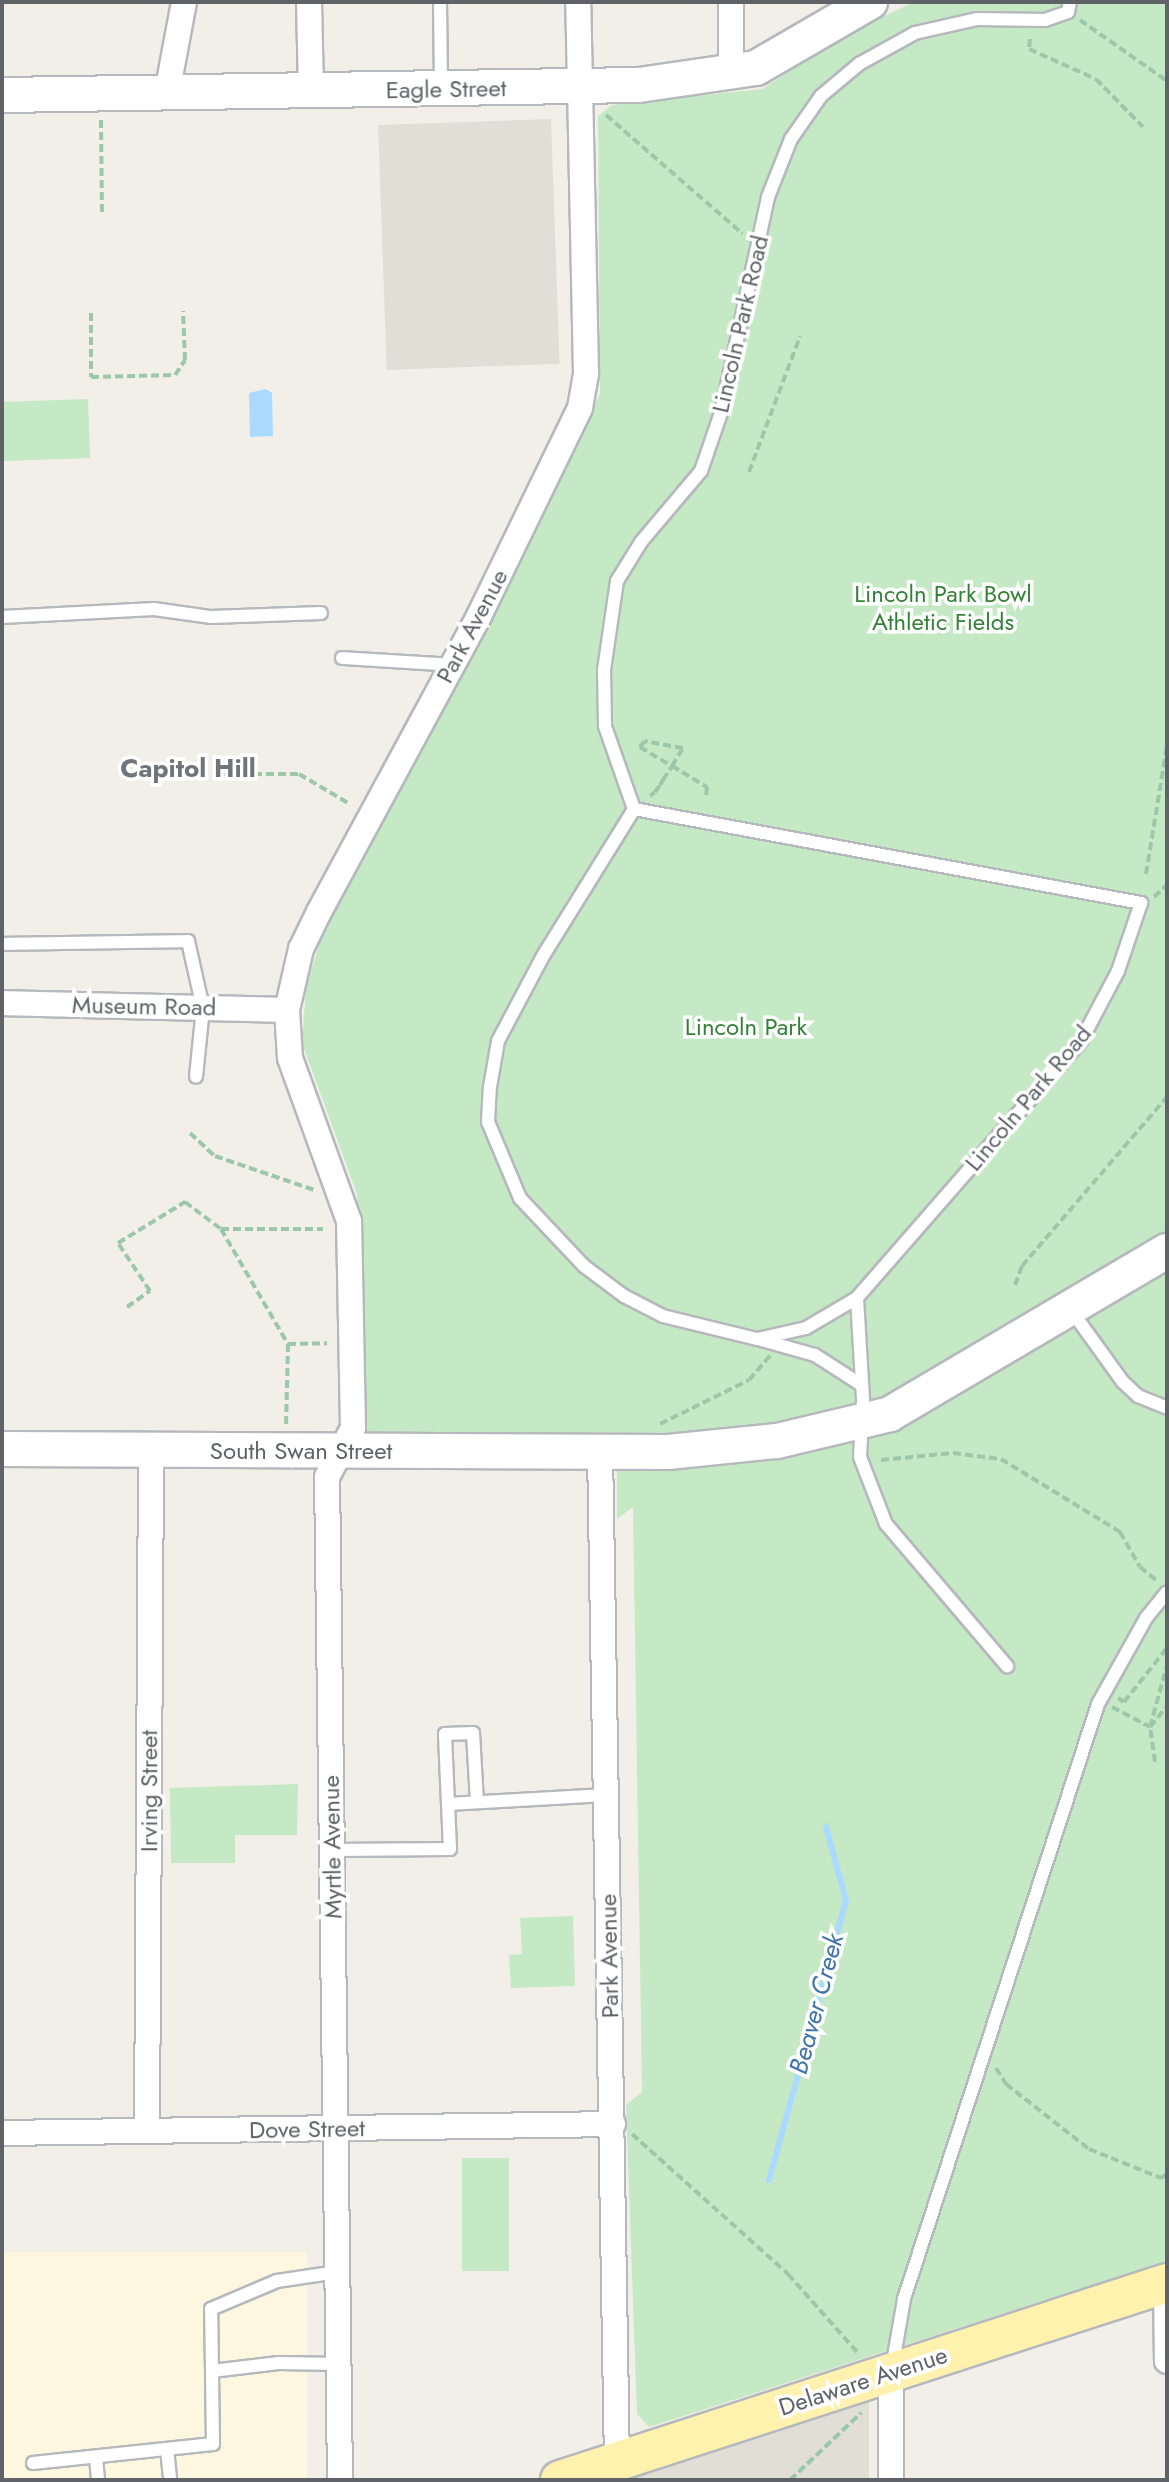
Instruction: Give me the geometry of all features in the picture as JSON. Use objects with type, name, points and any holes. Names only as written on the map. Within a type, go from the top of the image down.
[{"type":"main road","name":"Delaware Avenue","points":[[560,2480],[1167,2283]]},
{"type":"street","points":[[167,93],[184,2]]},
{"type":"street","points":[[309,2],[311,92]]},
{"type":"street","name":"Park Avenue","points":[[349,1221],[290,1058],[287,1010],[301,949],[453,665],[580,408],[586,373],[578,2]]},
{"type":"street","points":[[731,2],[731,74]]},
{"type":"street","name":"Eagle Street","points":[[2,95],[581,86],[731,74],[756,68],[854,5]]},
{"type":"street","name":"Museum Road","points":[[2,1003],[287,1010]]},
{"type":"street","name":"Myrtle Avenue","points":[[340,2480],[327,1477],[344,1451],[353,1428],[349,1221]]},
{"type":"street","name":"South Swan Street","points":[[2,1449],[668,1452],[777,1441],[864,1423],[890,1414],[1167,1251]]},
{"type":"street","name":"Park Avenue","points":[[600,1450],[617,2462]]},
{"type":"street","name":"Irving Street","points":[[147,2131],[151,1452]]},
{"type":"street","name":"Dove Street","points":[[2,2133],[613,2124]]},
{"type":"street","points":[[1167,2283],[1167,2361]]},
{"type":"street","points":[[891,2371],[891,2480]]},
{"type":"lane","points":[[440,2],[441,89]]},
{"type":"lane","name":"Lincoln Park Road","points":[[634,809],[605,726],[604,670],[617,581],[641,542],[701,471],[721,413],[768,197],[791,139],[821,96],[859,64],[915,33],[977,19],[1045,20],[1069,7]]},
{"type":"lane","points":[[2,617],[154,609],[211,617],[321,613]]},
{"type":"lane","points":[[342,658],[453,665]]},
{"type":"lane","name":"Lincoln Park Road","points":[[634,809],[1141,903],[1118,971],[1081,1041],[857,1298],[806,1328],[757,1339]]},
{"type":"lane","name":"Lincoln Park Road","points":[[634,809],[543,956],[498,1041],[488,1122],[520,1198],[584,1266],[663,1316],[815,1355],[860,1384]]},
{"type":"lane","points":[[2,944],[188,941],[203,1008],[196,1077]]},
{"type":"lane","points":[[857,1298],[864,1423],[860,1457],[886,1524],[1007,1666]]},
{"type":"lane","points":[[1069,1307],[1123,1382],[1138,1396],[1167,1408]]},
{"type":"lane","points":[[891,2371],[904,2299],[1098,1704],[1163,1587]]},
{"type":"lane","points":[[332,1850],[450,1849],[445,1734],[473,1733],[477,1802]]},
{"type":"lane","points":[[448,1804],[606,1795]]},
{"type":"lane","points":[[33,2463],[213,2444],[211,2309],[277,2281],[337,2272]]},
{"type":"lane","points":[[212,2371],[279,2363],[338,2364]]},
{"type":"lane","points":[[167,2449],[170,2480]]},
{"type":"lane","points":[[96,2457],[98,2480]]},
{"type":"path","points":[[1069,7],[1167,81]]},
{"type":"path","points":[[1030,39],[1029,49],[1096,79],[1143,127]]},
{"type":"path","points":[[606,115],[758,246]]},
{"type":"path","points":[[101,118],[102,213]]},
{"type":"path","points":[[91,313],[91,377],[175,375],[185,360],[183,311]]},
{"type":"path","points":[[749,472],[800,336]]},
{"type":"path","points":[[663,780],[672,766],[683,748],[645,741],[640,747],[651,754],[672,766],[707,787],[706,797]]},
{"type":"path","points":[[1146,874],[1167,746]]},
{"type":"path","points":[[218,774],[299,774],[350,804]]},
{"type":"path","points":[[1015,1285],[1022,1266],[1167,1097]]},
{"type":"path","points":[[190,1133],[215,1156],[325,1193]]},
{"type":"path","points":[[127,1307],[150,1291],[118,1243],[185,1202],[221,1229],[288,1344],[286,1438]]},
{"type":"path","points":[[221,1229],[323,1229]]},
{"type":"path","points":[[288,1344],[327,1343]]},
{"type":"path","points":[[657,1425],[749,1380],[777,1344]]},
{"type":"path","points":[[881,1460],[953,1453],[1001,1459],[1120,1532],[1140,1567],[1163,1587]]},
{"type":"path","points":[[1106,1689],[1124,1702],[1167,1648]]},
{"type":"path","points":[[1155,1762],[1150,1727],[1167,1665]]},
{"type":"path","points":[[1098,1704],[1150,1727]]},
{"type":"path","points":[[1150,1727],[1167,1706]]},
{"type":"path","points":[[996,2068],[1006,2084],[1089,2149],[1161,2178],[1167,2174]]},
{"type":"path","points":[[613,2124],[632,2134],[788,2274],[857,2352]]},
{"type":"path","points":[[790,2480],[860,2417],[863,2405]]},
{"type":"shaded area","points":[[551,119],[560,364],[387,370],[378,125]]},
{"type":"shaded area","points":[[2,2252],[307,2252],[307,2480],[2,2480]]},
{"type":"shaded area","points":[[869,2397],[869,2480],[616,2480]]},
{"type":"green space","name":"Lincoln Park","points":[[914,2],[1167,2],[1167,2261],[649,2427],[637,2414],[626,2105],[642,2092],[633,1507],[617,1519],[617,1432],[365,1433],[357,1194],[302,1043],[306,987],[322,935],[361,856],[600,394],[598,116],[612,105],[762,89],[850,32]]},
{"type":"green space","points":[[88,399],[90,458],[4,461],[2,402]]},
{"type":"green space","points":[[298,1784],[297,1835],[235,1835],[235,1863],[171,1863],[170,1788]]},
{"type":"green space","points":[[573,1916],[575,1986],[511,1988],[509,1955],[522,1954],[520,1918]]},
{"type":"green space","points":[[462,2158],[509,2158],[509,2271],[462,2271]]},
{"type":"water","points":[[266,389],[272,393],[273,436],[250,437],[249,393]]},
{"type":"waterway","name":"Beaver Creek","points":[[769,2180],[846,1901],[826,1827]]},
{"type":"district","name":"Capitol Hill","points":[[188,769]]},
{"type":"park label","name":"Lincoln Park Bowl Athletic Fields","points":[[943,608]]}]
